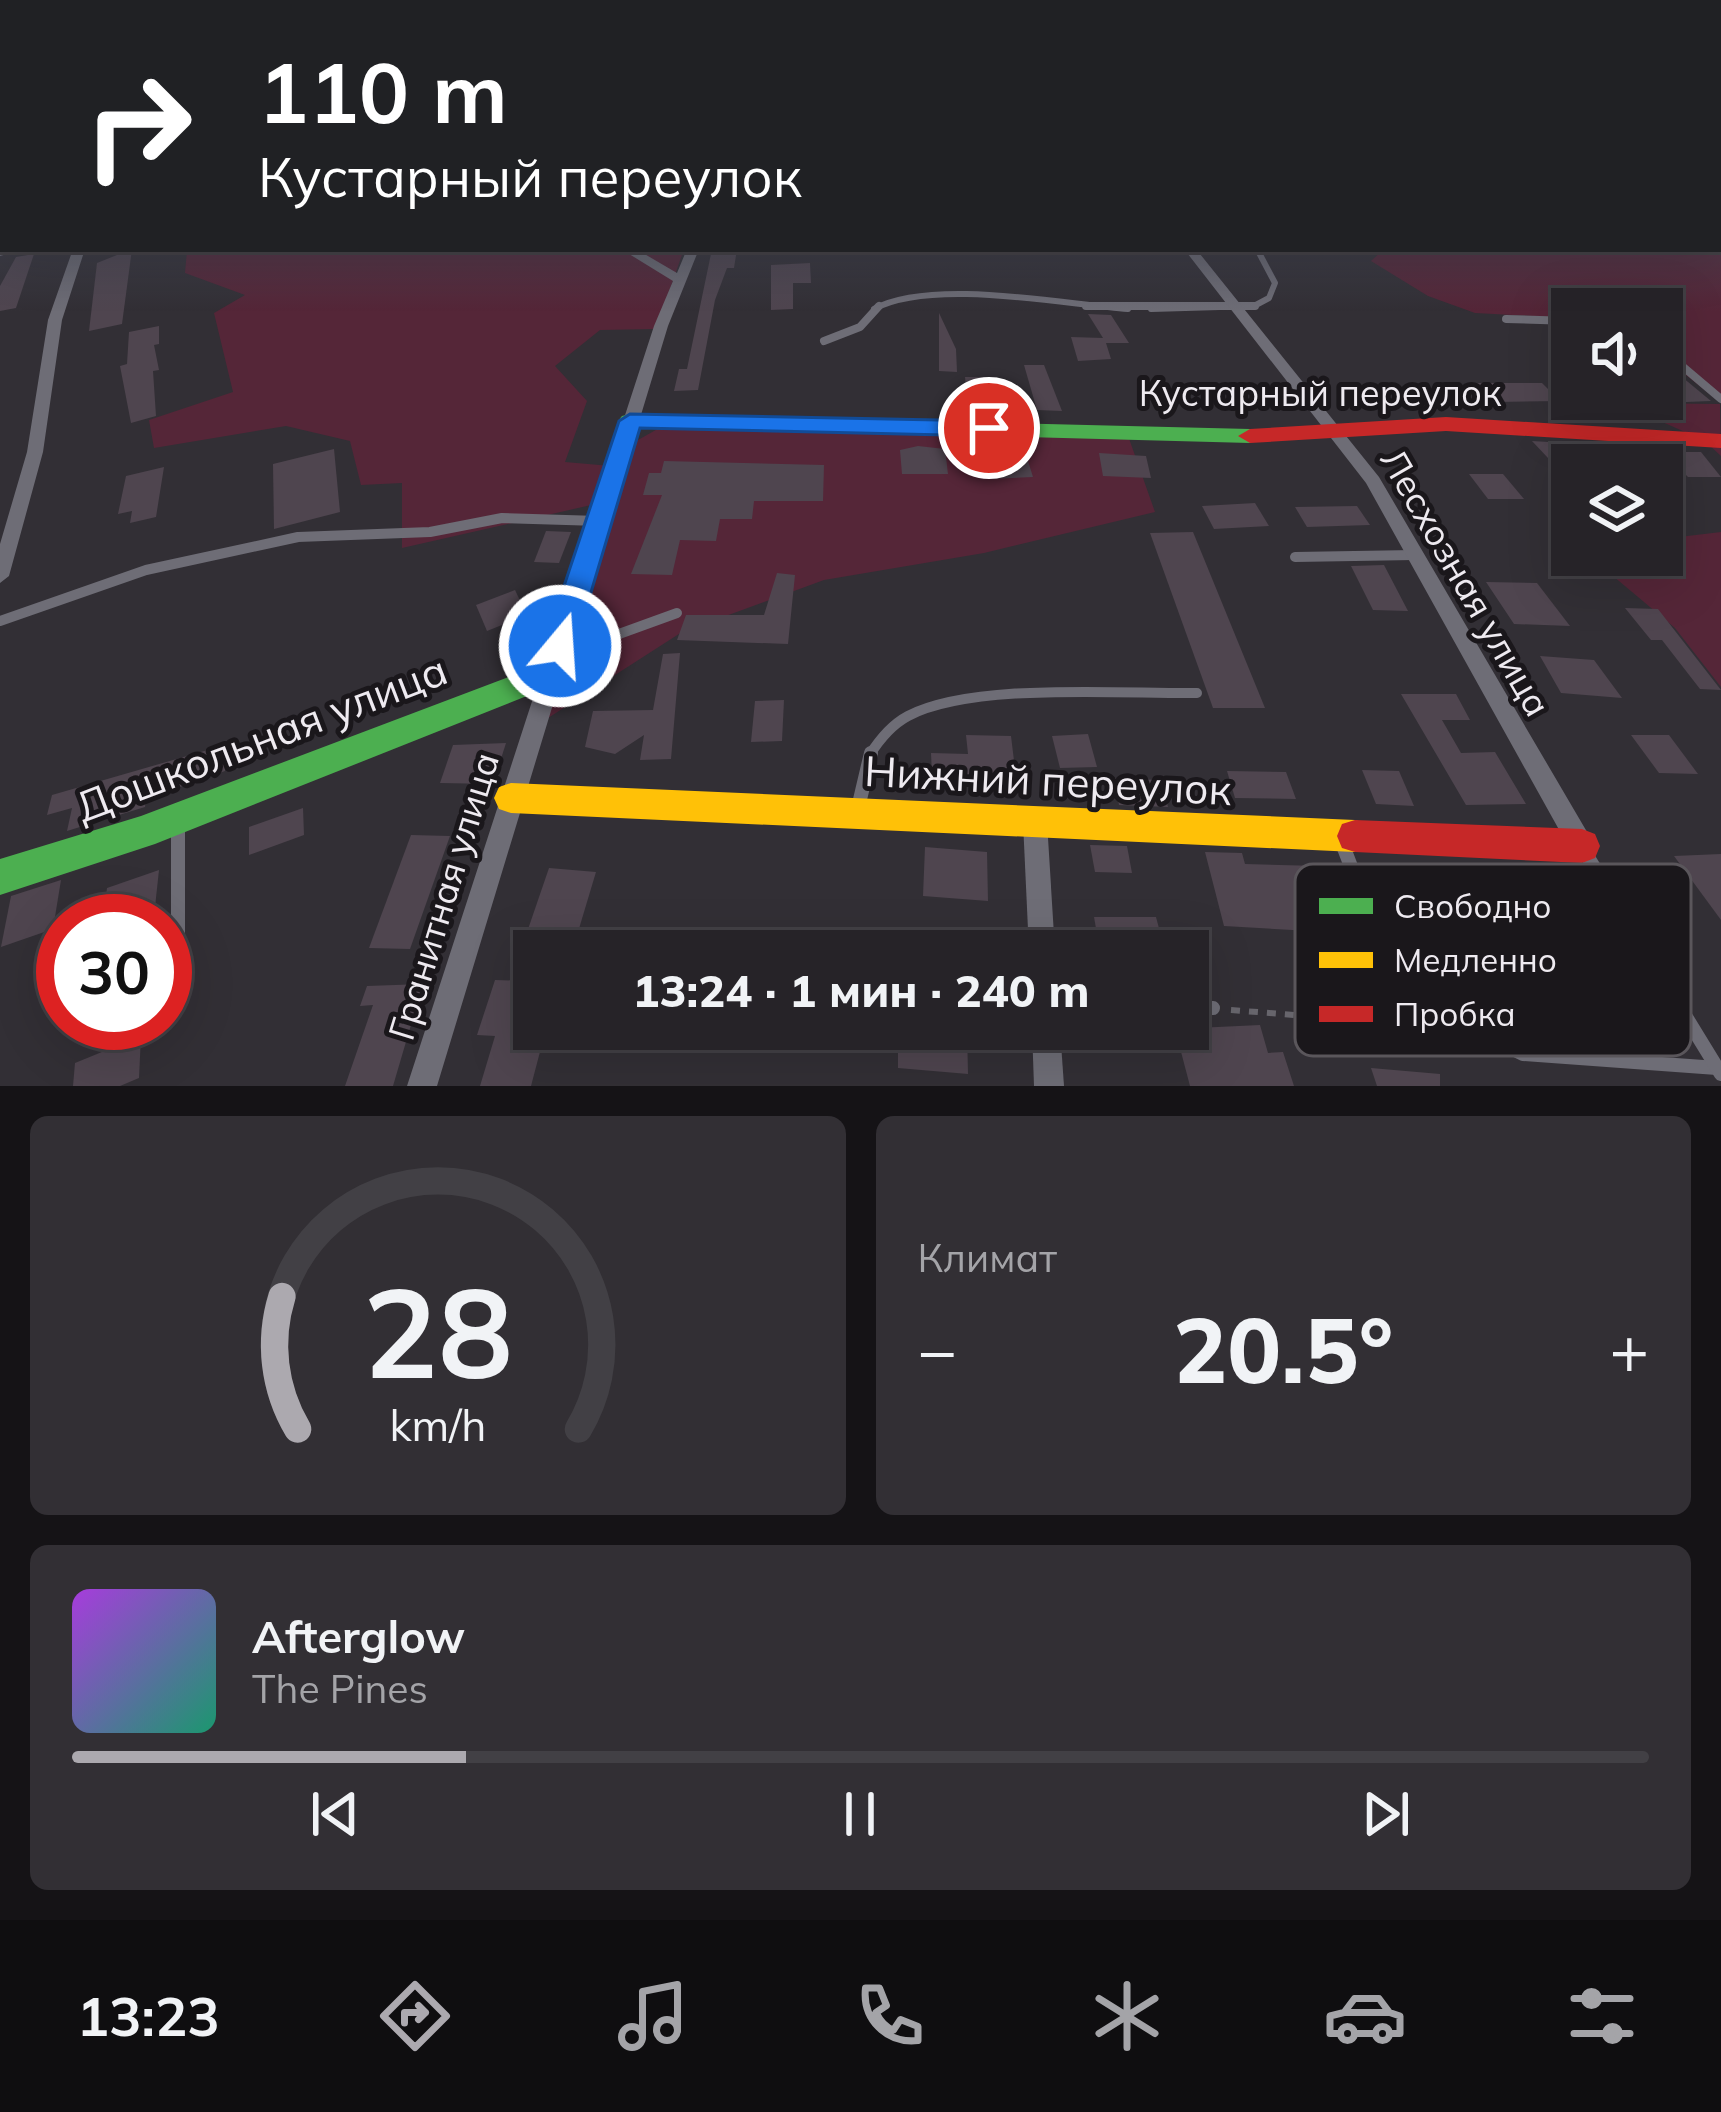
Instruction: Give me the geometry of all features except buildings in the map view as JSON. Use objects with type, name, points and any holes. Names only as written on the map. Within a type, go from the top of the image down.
[{"type":"street","points":[[0,576],[6,534],[35,452],[55,320],[78,252]]},
{"type":"street","points":[[632,252],[677,278]]},
{"type":"street","name":"Гранитная улица","points":[[422,1086],[630,421],[677,278],[691,252]]},
{"type":"street","name":"Лесхозная улица","points":[[1192,252],[1373,481],[1582,846]]},
{"type":"street","name":"Кустарный переулок","points":[[630,421],[1268,436],[1446,424],[1721,441]]},
{"type":"street","name":"Дошкольная улица","points":[[0,878],[178,818],[555,659]]},
{"type":"street","name":"Нижний переулок","points":[[511,798],[1582,846]]},
{"type":"street","points":[[1035,822],[1041,930]]},
{"type":"street","points":[[1047,1050],[1048,1086]]},
{"type":"lane","points":[[824,341],[860,327],[875,308],[893,300],[939,295],[1134,309],[1261,303],[1274,290],[1274,275],[1259,252]]},
{"type":"lane","points":[[1506,320],[1551,321]]},
{"type":"lane","points":[[1683,367],[1721,399]]},
{"type":"lane","points":[[0,621],[146,570],[298,537],[430,532],[502,518],[599,521]]},
{"type":"lane","points":[[1294,557],[1414,555]]},
{"type":"lane","points":[[555,659],[676,613]]},
{"type":"lane","points":[[858,814],[857,788],[866,759],[909,715],[951,701],[1197,693]]},
{"type":"lane","points":[[178,818],[178,894]]},
{"type":"lane","points":[[1339,835],[1350,864]]},
{"type":"lane","points":[[1582,846],[1593,864]]},
{"type":"lane","points":[[1209,1008],[1213,1008]]},
{"type":"lane","points":[[1691,1025],[1719,1071]]},
{"type":"lane","points":[[1546,1056],[1719,1071]]},
{"type":"path","points":[[1213,1008],[1295,1015]]},
{"type":"shaded area","points":[[187,252],[683,252],[656,329],[600,330],[555,366],[587,401],[565,462],[611,466],[600,503],[402,548],[402,483],[361,485],[350,441],[286,426],[154,448],[149,420],[233,392],[214,313],[245,295],[185,273]]},
{"type":"shaded area","points":[[1381,252],[1721,252],[1721,403],[1683,373],[1683,288],[1551,288],[1551,317],[1475,313],[1428,296],[1371,261]]},
{"type":"shaded area","points":[[1683,404],[1720,404],[1721,456],[1705,441],[1658,420],[1683,420]]},
{"type":"shaded area","points":[[670,422],[1126,430],[1155,512],[984,553],[824,580],[682,632],[534,727],[622,449]]},
{"type":"shaded area","points":[[1721,532],[1721,687],[1675,628],[1613,576],[1683,576],[1683,537]]},
{"type":"traffic: fast","points":[[630,421],[1250,436]]},
{"type":"traffic: fast","points":[[0,877],[142,832],[551,673]]},
{"type":"traffic: slow","points":[[511,798],[1355,836]]},
{"type":"traffic: jam","points":[[1250,436],[1446,424],[1721,441]]},
{"type":"traffic: jam","points":[[1355,836],[1582,846]]},
{"type":"route","points":[[560,646],[630,421],[989,428]]}]
